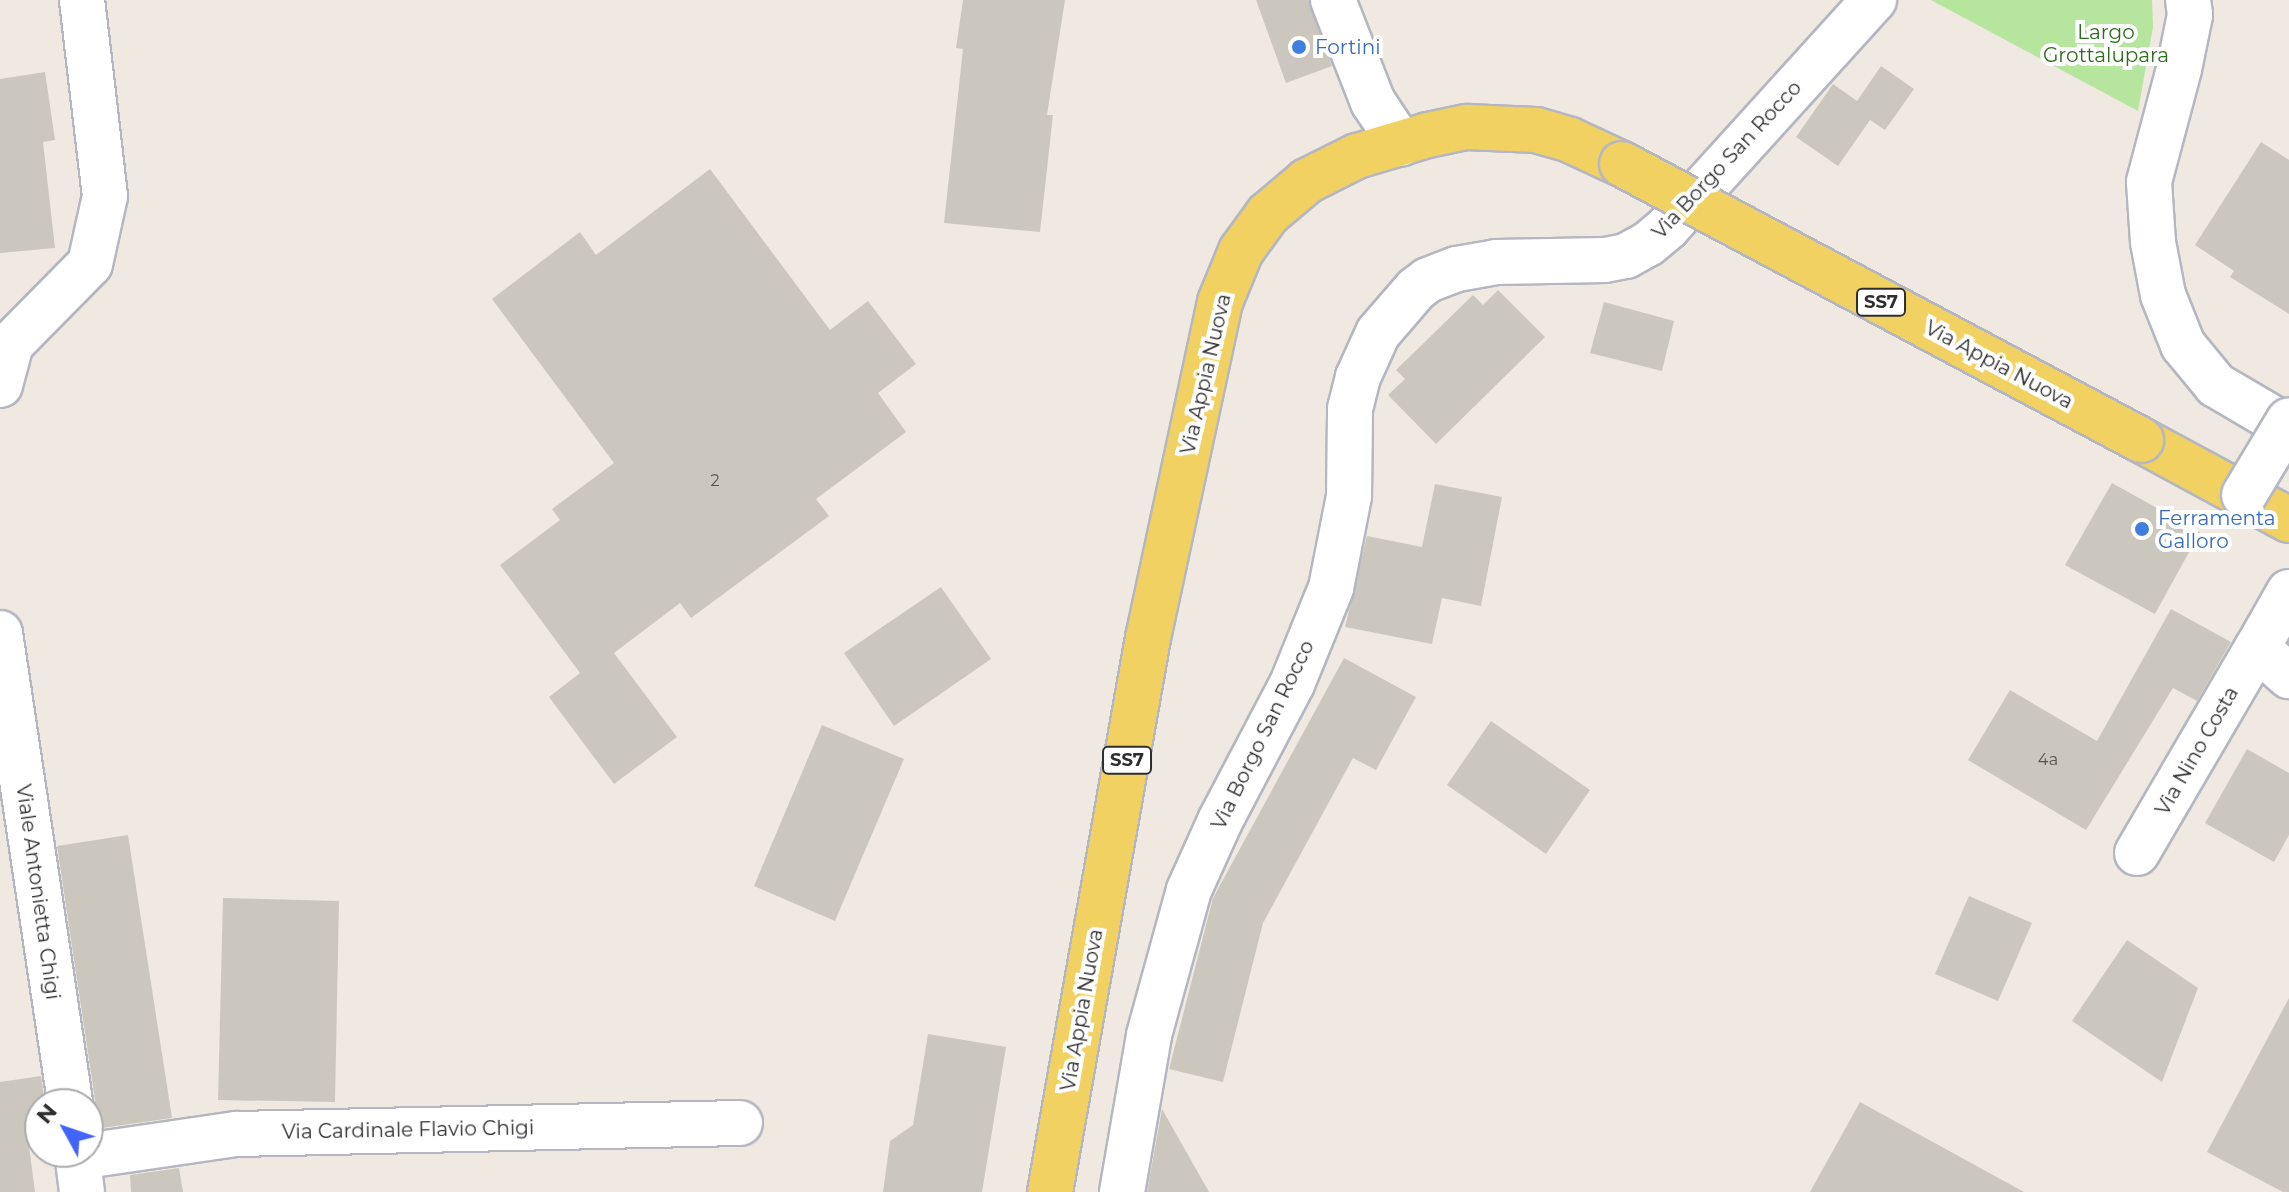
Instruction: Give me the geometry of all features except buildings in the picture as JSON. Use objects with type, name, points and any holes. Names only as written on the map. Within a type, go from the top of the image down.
[{"type":"main road","name":"Via Appia Nuova","points":[[1050,1192],[1148,638],[1220,302],[1241,251],[1262,221],[1288,195],[1331,168],[1401,144],[1467,127],[1503,126],[1570,140],[1622,164],[2289,520]]},
{"type":"street","points":[[0,385],[11,344],[90,264],[105,196],[82,0]]},
{"type":"street","points":[[1333,0],[1373,102],[1401,144]]},
{"type":"street","name":"Via Borgo San Rocco","points":[[1122,1192],[1149,1035],[1189,890],[1220,821],[1304,659],[1331,588],[1349,496],[1350,409],[1358,377],[1378,333],[1403,300],[1442,274],[1496,262],[1615,259],[1636,251],[1668,227],[1874,0]]},
{"type":"street","points":[[2188,0],[2190,15],[2179,69],[2149,182],[2153,242],[2163,295],[2183,345],[2216,385],[2289,428]]},
{"type":"street","points":[[2244,495],[2289,420]]},
{"type":"street","name":"Via Nino Costa","points":[[2137,853],[2289,592]]},
{"type":"street","name":"Viale Antonietta Chigi","points":[[0,633],[68,1088]]},
{"type":"street","points":[[2257,648],[2289,676]]},
{"type":"street","name":"Via Cardinale Flavio Chigi","points":[[104,1162],[236,1134],[740,1123]]},
{"type":"green space","name":"Largo Grottalupara","points":[[1931,0],[2152,0],[2153,27],[2138,111]]},
{"type":"place","name":"Fortini","points":[[1299,47]]},
{"type":"place","name":"Ferramenta Galloro","points":[[2142,529]]}]
